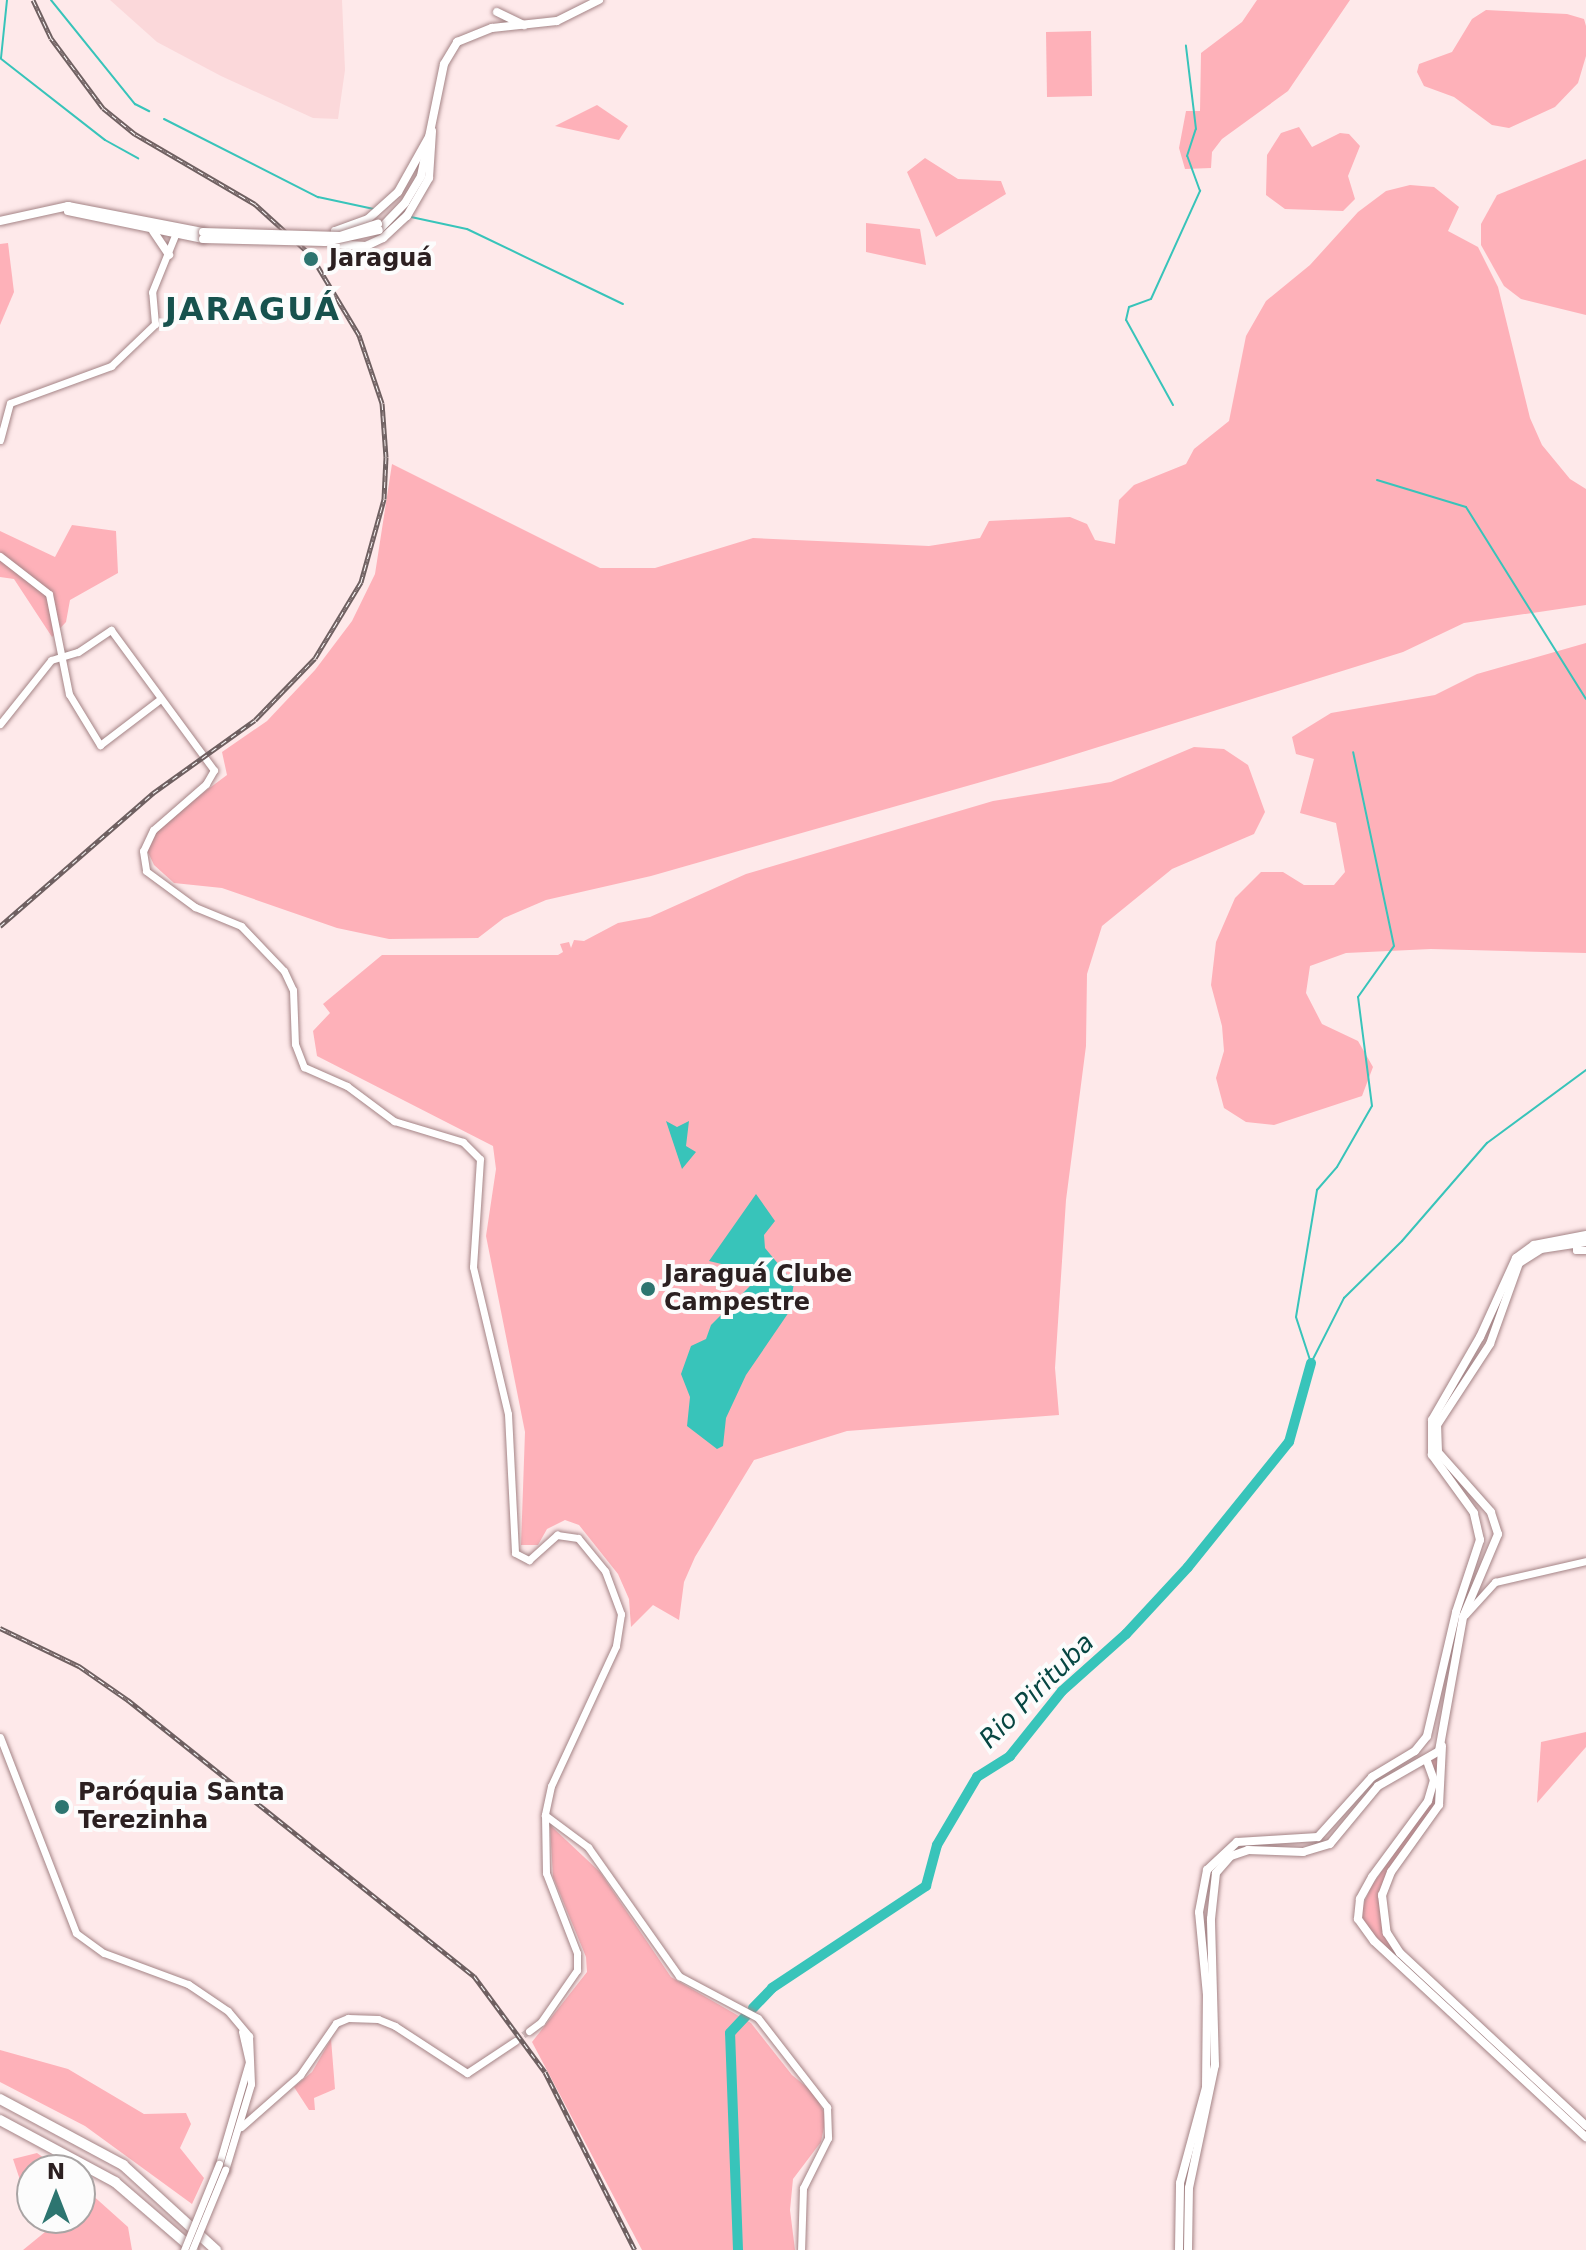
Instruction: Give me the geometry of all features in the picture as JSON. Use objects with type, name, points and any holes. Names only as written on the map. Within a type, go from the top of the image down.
[{"type":"highway","points":[[0,2099],[123,2165],[216,2250]]},
{"type":"highway","points":[[0,2120],[115,2182],[193,2250]]},
{"type":"main road","points":[[59,209],[175,235],[325,242],[378,227],[395,216],[421,176],[444,64],[452,48],[482,30],[568,18],[599,0]]},
{"type":"main road","points":[[497,12],[525,26]]},
{"type":"main road","points":[[431,132],[432,167],[413,208],[383,238],[366,246],[336,244],[335,231],[368,219],[398,192],[431,132]]},
{"type":"main road","points":[[0,221],[68,206],[203,236]]},
{"type":"main road","points":[[152,230],[169,255]]},
{"type":"main road","points":[[1586,1235],[1576,1243],[1541,1249],[1519,1263],[1490,1344],[1437,1425],[1436,1444],[1444,1462],[1493,1516],[1497,1543],[1463,1617],[1433,1819],[1385,1886],[1381,1908],[1387,1933],[1400,1953],[1586,2126]]},
{"type":"main road","points":[[1438,1784],[1427,1761],[1427,1736],[1456,1612],[1480,1540],[1478,1520],[1432,1455],[1432,1420],[1478,1341],[1516,1258],[1534,1245],[1586,1242]]},
{"type":"main road","points":[[1478,1520],[1493,1516]]},
{"type":"main road","points":[[1480,1540],[1497,1543]]},
{"type":"main road","points":[[1427,1736],[1443,1741]]},
{"type":"main road","points":[[1179,2250],[1180,2183],[1206,2087],[1207,1995],[1199,1912],[1207,1870],[1237,1842],[1318,1837],[1372,1777],[1415,1751],[1427,1736]]},
{"type":"main road","points":[[1188,2250],[1189,2188],[1215,2065],[1211,1919],[1216,1873],[1231,1856],[1248,1850],[1303,1852],[1330,1844],[1378,1786],[1427,1761],[1443,1741]]},
{"type":"main road","points":[[1438,1784],[1364,1890],[1357,1908],[1360,1925],[1537,2097],[1586,2137]]},
{"type":"street","points":[[0,440],[10,403],[49,386],[111,366],[155,324],[152,292],[175,235]]},
{"type":"street","points":[[0,556],[49,594],[69,694],[100,745],[159,700]]},
{"type":"street","points":[[0,724],[37,675],[111,630],[214,775],[153,830],[143,851],[146,871],[195,907],[241,926],[284,971],[293,990],[295,1044],[304,1067],[347,1086],[394,1121],[463,1142],[482,1164],[472,1261],[508,1414],[515,1553],[529,1560],[557,1535],[578,1538],[605,1571],[621,1614],[616,1646],[551,1786],[545,1815],[546,1873],[578,1963],[560,1997],[529,2031]]},
{"type":"street","points":[[1576,1243],[1586,1250]]},
{"type":"street","points":[[1463,1617],[1495,1582],[1586,1561]]},
{"type":"street","points":[[0,1737],[76,1933],[104,1953],[188,1984],[236,2020],[249,2062],[239,2123],[193,2250]]},
{"type":"street","points":[[545,1815],[588,1847],[679,1976],[758,2018],[813,2088],[831,2119],[828,2138],[803,2188],[801,2250]]},
{"type":"street","points":[[239,2123],[293,2082],[336,2023],[348,2018],[395,2026],[467,2073],[515,2041]]},
{"type":"street","points":[[184,2250],[222,2167]]},
{"type":"street","points":[[803,2234],[809,2250]]},
{"type":"shaded area","points":[[110,0],[342,0],[345,70],[338,119],[313,118],[221,76],[157,42]]},
{"type":"shaded area","points":[[1257,0],[1350,0],[1288,91],[1222,139],[1212,152],[1211,168],[1185,169],[1179,148],[1186,111],[1200,111],[1201,53],[1242,22]]},
{"type":"shaded area","points":[[1486,10],[1567,14],[1584,19],[1586,26],[1586,56],[1578,83],[1555,107],[1509,128],[1492,125],[1454,97],[1424,86],[1417,72],[1419,64],[1452,52],[1472,19]]},
{"type":"shaded area","points":[[1091,31],[1092,96],[1047,97],[1046,32]]},
{"type":"shaded area","points":[[597,105],[628,126],[619,140],[555,126]]},
{"type":"shaded area","points":[[1299,127],[1312,147],[1340,133],[1349,134],[1360,146],[1348,176],[1355,199],[1343,211],[1285,209],[1266,195],[1267,155],[1281,133]]},
{"type":"shaded area","points":[[925,158],[958,179],[1001,181],[1006,194],[936,237],[907,172]]},
{"type":"shaded area","points":[[1586,159],[1586,315],[1521,299],[1504,286],[1481,245],[1481,224],[1497,195]]},
{"type":"shaded area","points":[[1410,185],[1434,187],[1459,207],[1448,231],[1478,247],[1498,287],[1530,418],[1542,445],[1570,479],[1586,489],[1586,605],[1464,623],[1403,652],[1044,764],[651,876],[546,900],[504,918],[478,938],[389,939],[337,928],[222,888],[174,883],[154,865],[146,848],[156,828],[227,775],[222,752],[267,721],[315,670],[352,621],[375,574],[392,464],[600,568],[655,568],[753,538],[929,546],[980,538],[989,521],[1070,517],[1087,524],[1095,540],[1115,544],[1119,500],[1134,485],[1186,464],[1194,449],[1229,421],[1246,336],[1266,301],[1310,265],[1358,212],[1386,191]]},
{"type":"shaded area","points":[[866,223],[920,229],[926,265],[866,252]]},
{"type":"shaded area","points":[[8,243],[14,292],[0,325],[0,244]]},
{"type":"shaded area","points":[[72,525],[116,531],[118,573],[70,600],[66,622],[52,637],[14,579],[0,577],[0,531],[55,557]]},
{"type":"shaded area","points":[[1586,643],[1586,953],[1431,949],[1346,953],[1310,966],[1306,993],[1322,1024],[1358,1041],[1373,1067],[1362,1096],[1274,1125],[1246,1122],[1224,1108],[1216,1078],[1224,1051],[1222,1026],[1211,985],[1216,942],[1235,898],[1261,872],[1283,872],[1304,885],[1334,885],[1345,872],[1336,823],[1300,813],[1314,759],[1296,754],[1292,737],[1331,713],[1435,695],[1477,674]]},
{"type":"shaded area","points":[[1194,747],[1224,749],[1248,765],[1265,812],[1254,834],[1172,869],[1102,926],[1087,974],[1086,1046],[1066,1200],[1055,1368],[1059,1415],[847,1431],[754,1460],[695,1557],[684,1582],[679,1620],[653,1605],[631,1627],[629,1599],[618,1574],[579,1525],[565,1520],[547,1529],[538,1545],[521,1545],[525,1432],[486,1236],[496,1169],[493,1146],[317,1056],[313,1031],[330,1013],[323,1004],[382,955],[558,955],[563,952],[560,944],[569,942],[571,948],[574,940],[584,941],[618,923],[650,917],[746,874],[993,801],[1111,782]]},
{"type":"shaded area","points":[[1586,1732],[1586,1747],[1537,1803],[1541,1742]]},
{"type":"shaded area","points":[[1441,1751],[1438,1792],[1429,1822],[1389,1870],[1381,1894],[1382,1929],[1397,1953],[1393,1957],[1366,1930],[1361,1910],[1371,1887],[1433,1798],[1436,1780],[1430,1762]]},
{"type":"shaded area","points":[[550,1825],[600,1872],[671,1977],[751,2023],[792,2075],[815,2094],[826,2117],[821,2142],[793,2179],[790,2210],[795,2250],[642,2250],[532,2042],[587,1972],[586,1957],[553,1877]]},
{"type":"shaded area","points":[[331,2039],[335,2089],[314,2098],[315,2110],[309,2110],[294,2087],[312,2072]]},
{"type":"shaded area","points":[[0,2050],[68,2069],[144,2114],[186,2113],[191,2124],[180,2148],[204,2178],[192,2204],[85,2126],[0,2082]]},
{"type":"shaded area","points":[[96,2198],[128,2227],[132,2250],[23,2250],[43,2234],[96,2234]]},
{"type":"water","points":[[666,1121],[677,1127],[689,1121],[686,1146],[696,1152],[682,1169]]},
{"type":"water","points":[[756,1194],[775,1221],[764,1235],[765,1248],[794,1283],[789,1312],[746,1375],[726,1418],[723,1446],[717,1449],[687,1426],[690,1397],[681,1374],[691,1346],[706,1339],[711,1325],[751,1285],[734,1267],[709,1261]]},
{"type":"waterway","points":[[1,58],[7,0]]},
{"type":"waterway","points":[[51,0],[135,104],[149,111]]},
{"type":"waterway","points":[[1173,405],[1126,320],[1129,307],[1151,299],[1200,191],[1187,156],[1196,129],[1186,46]]},
{"type":"waterway","points":[[0,58],[105,140],[138,158]]},
{"type":"waterway","points":[[164,119],[318,197],[374,209]]},
{"type":"waterway","points":[[411,217],[467,229],[623,304]]},
{"type":"waterway","points":[[1377,480],[1466,507],[1586,699]]},
{"type":"waterway","points":[[1311,1363],[1296,1317],[1317,1190],[1337,1167],[1372,1106],[1358,997],[1394,946],[1353,752]]},
{"type":"waterway","points":[[1311,1363],[1344,1298],[1402,1241],[1487,1143],[1586,1070]]},
{"type":"waterway","name":"Rio Pirituba","points":[[753,2008],[772,1988],[926,1886],[937,1845],[977,1777],[1010,1756],[1062,1691],[1126,1634],[1188,1567],[1289,1442],[1311,1363]]},
{"type":"waterway","name":"Rio Pirituba","points":[[738,2250],[730,2033],[747,2015]]},
{"type":"tunnel","points":[[515,2041],[529,2031]]},
{"type":"railway","points":[[0,926],[153,793],[255,720],[315,658],[361,582],[384,499],[386,457],[382,403],[359,335],[311,255],[255,204],[135,134],[103,108],[51,38],[33,0]]},
{"type":"railway","points":[[0,1628],[79,1666],[128,1700],[474,1976],[545,2072],[635,2250]]},
{"type":"place","name":"Jaraguá","points":[[311,259]]},
{"type":"place","name":"Jaraguá Clube Campestre","points":[[648,1289]]},
{"type":"place","name":"Paróquia Santa Terezinha","points":[[62,1807]]},
{"type":"district","name":"JARAGUÁ","points":[[253,309]]}]
